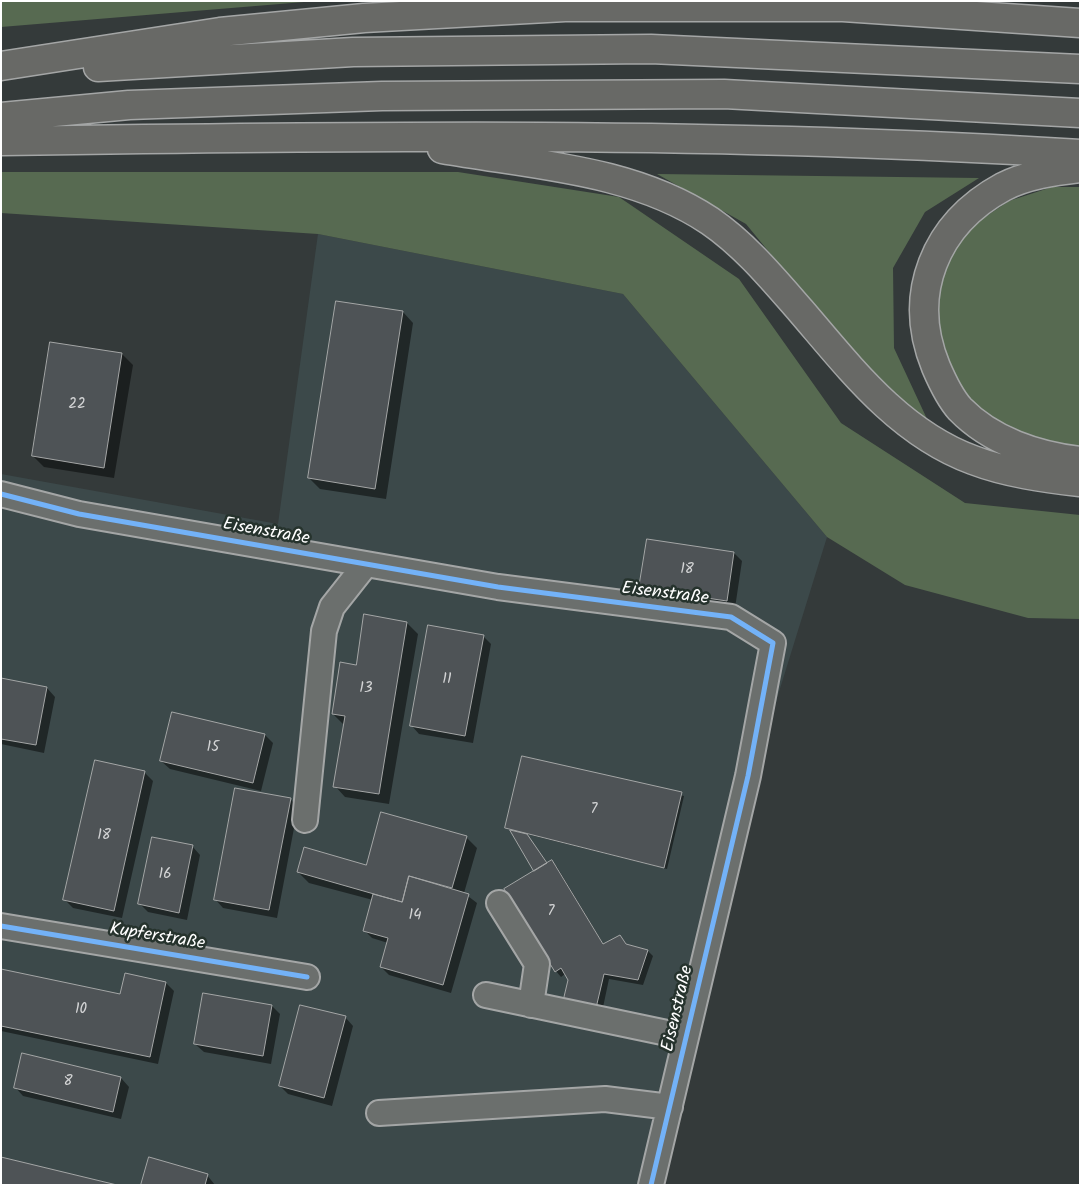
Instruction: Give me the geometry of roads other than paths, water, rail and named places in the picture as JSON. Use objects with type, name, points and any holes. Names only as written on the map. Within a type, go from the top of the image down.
[{"type":"highway","points":[[843,7],[901,1]]},
{"type":"highway","points":[[1,66],[220,32],[364,18],[565,7],[843,7],[1080,23]]},
{"type":"highway","points":[[1,73],[353,52],[651,49],[1080,70]]},
{"type":"highway","points":[[1,117],[129,105],[382,96],[724,94],[1080,113]]},
{"type":"highway","points":[[1,142],[370,136],[594,136],[852,142],[1080,154]]},
{"type":"highway","points":[[370,136],[564,168],[626,183],[666,196],[710,221],[740,246],[769,274],[865,384],[893,412],[934,441],[972,460],[1020,474],[1080,482]]},
{"type":"highway","points":[[1080,168],[1046,172],[1004,187],[968,211],[942,241],[926,282],[924,314],[929,350],[941,380],[960,409],[990,434],[1025,449],[1080,461]]},
{"type":"street","name":"Eisenstraße","points":[[1,494],[79,514],[498,587],[731,617],[773,643],[748,776],[651,1185]]},
{"type":"street","points":[[306,820],[324,631],[332,607],[366,564]]},
{"type":"street","points":[[499,903],[537,964],[531,1005]]},
{"type":"street","name":"Kupferstraße","points":[[1,926],[308,977]]},
{"type":"street","points":[[486,995],[686,1037]]},
{"type":"street","points":[[379,1113],[605,1100],[670,1107]]}]
